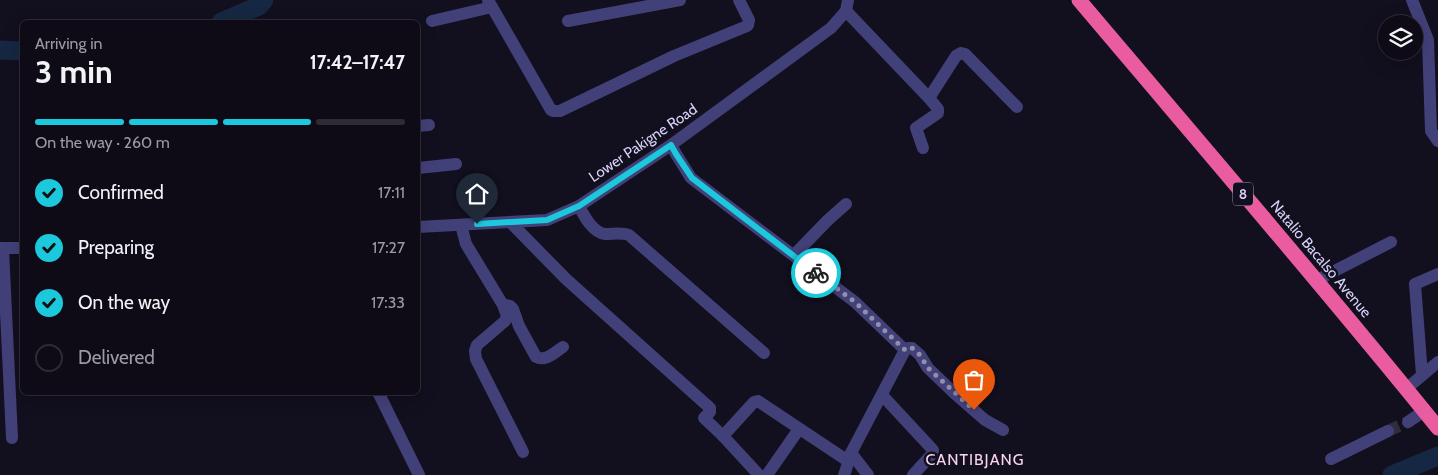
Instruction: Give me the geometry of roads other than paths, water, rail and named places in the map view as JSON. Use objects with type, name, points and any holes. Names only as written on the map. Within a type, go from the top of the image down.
[{"type":"highway","name":"Natalio Bacalso Avenue","points":[[1080,0],[1317,280],[1438,428]]},
{"type":"street","points":[[568,21],[680,0]]},
{"type":"street","points":[[432,21],[490,4],[551,110],[560,112],[674,56],[747,26],[749,20],[739,0]]},
{"type":"street","points":[[1412,0],[1428,40],[1434,96],[1431,131],[1438,141]]},
{"type":"street","points":[[847,5],[938,109],[939,112],[916,128],[924,148]]},
{"type":"street","name":"Lower Pakigne Road","points":[[420,227],[547,220],[579,206],[671,145],[831,28],[847,5]]},
{"type":"street","points":[[929,98],[956,56],[961,53],[1017,107]]},
{"type":"street","points":[[671,145],[692,178],[855,302],[905,350]]},
{"type":"street","points":[[420,168],[456,164]]},
{"type":"street","points":[[794,255],[846,204]]},
{"type":"street","points":[[579,206],[585,218],[601,233],[629,235],[764,353]]},
{"type":"street","points":[[510,222],[566,279],[710,408],[710,412],[704,418],[760,475],[799,429]]},
{"type":"street","points":[[461,225],[466,244],[507,313],[507,319],[477,345],[475,351],[476,359],[523,452]]},
{"type":"street","points":[[1317,280],[1391,242]]},
{"type":"street","points":[[12,438],[1,249],[20,248]]},
{"type":"street","points":[[1422,375],[1415,284],[1438,274]]},
{"type":"street","points":[[503,305],[510,306],[513,309],[519,326],[536,357],[544,358],[563,347]]},
{"type":"street","points":[[844,475],[850,457],[905,350],[908,348],[912,348],[920,355],[928,368],[985,420],[1003,430]]},
{"type":"street","points":[[1406,389],[1438,362]]},
{"type":"street","points":[[379,395],[419,475]]},
{"type":"street","points":[[882,395],[933,450],[933,453],[913,475]]},
{"type":"street","points":[[723,436],[756,401],[799,429],[850,457],[868,475]]},
{"type":"street","points":[[1408,422],[1424,411]]},
{"type":"street","points":[[1331,459],[1388,431]]},
{"type":"waterway","points":[[226,20],[259,6],[264,0]]},
{"type":"waterway","points":[[0,50],[20,51]]},
{"type":"waterway","points":[[1392,475],[1438,456]]},
{"type":"tunnel","points":[[1388,431],[1408,422]]},
{"type":"district","name":"CANTIBJANG","points":[[975,459]]}]
